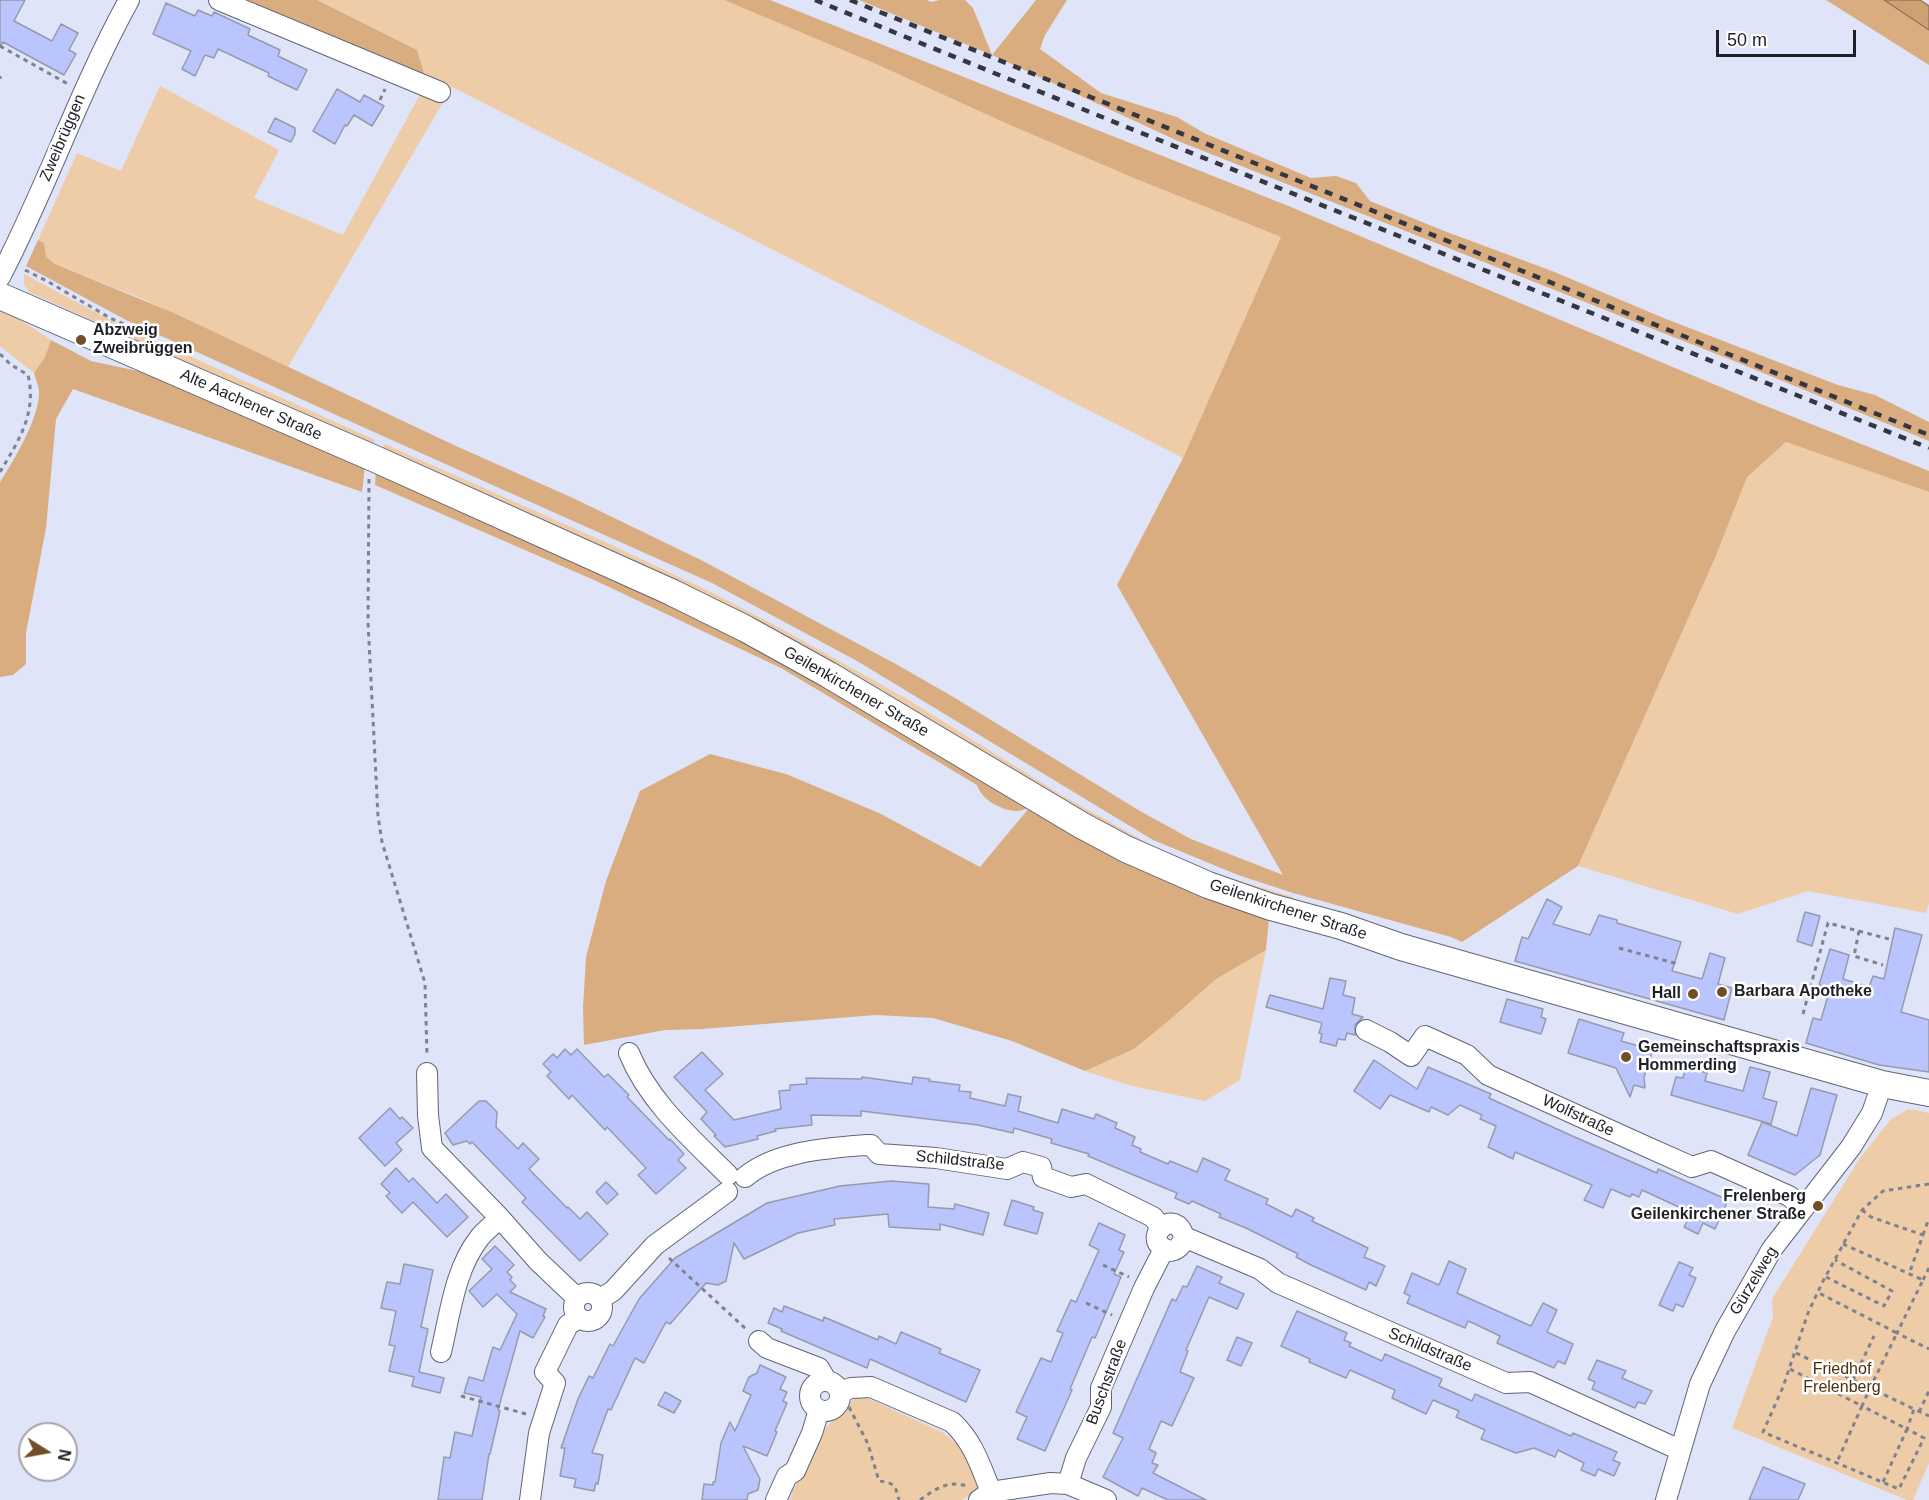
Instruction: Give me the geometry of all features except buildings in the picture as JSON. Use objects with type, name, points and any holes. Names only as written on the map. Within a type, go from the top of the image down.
[{"type":"main road","name":"Alte Aachener Straße","points":[[0,296],[501,515]]},
{"type":"main road","name":"Geilenkirchener Straße","points":[[501,515],[671,592],[746,629],[829,675],[1081,825],[1126,849],[1208,885],[1401,947],[1882,1084],[1929,1093]]},
{"type":"street","name":"Zweibrüggen","points":[[0,277],[98,58],[129,0]]},
{"type":"street","points":[[219,0],[440,92]]},
{"type":"street","name":"Wolfstraße","points":[[1366,1030],[1411,1056],[1425,1036],[1467,1055],[1488,1075],[1618,1134],[1692,1167],[1711,1161],[1789,1196],[1804,1208]]},
{"type":"street","points":[[629,1053],[638,1073],[654,1098],[733,1181]]},
{"type":"street","points":[[427,1073],[432,1148],[538,1261],[577,1298]]},
{"type":"street","name":"Gürzelweg","points":[[1666,1500],[1700,1383],[1725,1331],[1772,1249],[1862,1130],[1872,1113],[1882,1084]]},
{"type":"street","name":"Schildstraße","points":[[530,1500],[539,1433],[555,1383],[545,1372],[567,1325],[579,1318],[592,1321],[598,1317],[602,1312],[600,1299],[613,1291],[654,1245],[733,1181],[756,1168],[815,1149],[871,1144],[879,1154],[936,1158],[1007,1169],[1023,1162],[1041,1167],[1043,1178],[1071,1187],[1086,1184],[1153,1217],[1161,1227],[1175,1225],[1179,1227],[1184,1237],[1260,1269],[1278,1283],[1506,1383],[1530,1382],[1680,1450]]},
{"type":"street","points":[[441,1352],[465,1262],[479,1238],[500,1218]]},
{"type":"street","points":[[1161,1227],[1157,1239],[1164,1249],[1169,1251],[1178,1248],[1184,1237]]},
{"type":"street","name":"Buschstraße","points":[[1068,1484],[1076,1458],[1101,1407],[1101,1388],[1164,1249]]},
{"type":"street","points":[[579,1318],[574,1309],[577,1298],[589,1293],[595,1294],[600,1299]]},
{"type":"street","points":[[759,1341],[767,1348],[819,1368],[836,1390]]},
{"type":"street","points":[[776,1500],[787,1476],[795,1471],[812,1433],[819,1410],[810,1401],[811,1389],[820,1381],[836,1390],[871,1387],[952,1422],[962,1431],[971,1445],[985,1496],[1051,1483],[1068,1484],[1106,1500]]},
{"type":"path","points":[[0,46],[83,92]]},
{"type":"path","points":[[0,354],[10,364],[28,375],[32,391],[31,406],[20,438],[0,472]]},
{"type":"path","points":[[373,458],[368,500],[368,622],[378,816],[382,842],[425,983],[427,1073]]},
{"type":"path","points":[[1803,1014],[1828,923],[1889,939]]},
{"type":"path","points":[[1859,932],[1854,956],[1883,965]]},
{"type":"path","points":[[1619,948],[1678,964]]},
{"type":"path","points":[[1790,1369],[1924,1438],[1899,1489],[1763,1432],[1790,1369],[1808,1313],[1862,1210],[1883,1191],[1929,1184]]},
{"type":"path","points":[[1862,1210],[1871,1217],[1923,1235]]},
{"type":"path","points":[[1909,1274],[1929,1218]]},
{"type":"path","points":[[1843,1244],[1923,1280]]},
{"type":"path","points":[[654,1245],[759,1341]]},
{"type":"path","points":[[1826,1276],[1884,1306],[1892,1291],[1835,1260]]},
{"type":"path","points":[[1104,1265],[1146,1285]]},
{"type":"path","points":[[1837,1463],[1870,1388],[1929,1268]]},
{"type":"path","points":[[1818,1293],[1929,1348]]},
{"type":"path","points":[[1086,1304],[1130,1323]]},
{"type":"path","points":[[1853,1380],[1874,1336]]},
{"type":"path","points":[[1796,1353],[1929,1416]]},
{"type":"path","points":[[836,1390],[845,1400],[868,1444],[879,1481],[891,1483],[896,1487],[899,1500]]},
{"type":"path","points":[[1919,1412],[1929,1391]]},
{"type":"path","points":[[461,1396],[544,1419]]},
{"type":"path","points":[[1883,1482],[1914,1409]]},
{"type":"path","points":[[920,1500],[938,1487],[959,1483],[985,1496]]},
{"type":"green space","points":[[317,0],[724,0],[876,64],[1136,179],[1281,237],[1183,458],[452,87],[288,367],[143,299],[55,264],[45,257],[44,243],[38,240],[77,153],[121,171],[160,86],[279,150],[254,198],[343,235],[429,78],[425,76],[417,50]]},
{"type":"green space","points":[[24,274],[112,321],[375,440],[373,446],[29,292],[24,284]]},
{"type":"green space","points":[[0,310],[16,317],[51,340],[45,357],[34,373],[0,346]]},
{"type":"green space","points":[[1786,442],[1929,492],[1929,903],[1926,913],[1808,891],[1738,914],[1578,866],[1715,558],[1747,476]]},
{"type":"green space","points":[[385,444],[711,592],[907,699],[1060,794],[1156,848],[1215,874],[1293,897],[1291,901],[1255,891],[1186,866],[1114,832],[803,647],[625,558],[381,451]]},
{"type":"green space","points":[[1266,950],[1240,1080],[1205,1101],[1132,1086],[1085,1071],[1134,1049],[1216,979]]},
{"type":"green space","name":"Friedhof Frelenberg","points":[[1909,1109],[1929,1113],[1929,1463],[1913,1500],[1907,1500],[1732,1428],[1773,1317],[1772,1299],[1860,1158],[1891,1119]]},
{"type":"green space","points":[[867,1398],[942,1432],[967,1452],[982,1487],[962,1500],[790,1500],[822,1432],[854,1399]]},
{"type":"shaded area","points":[[238,0],[317,0],[417,50],[425,76]]},
{"type":"shaded area","points":[[724,0],[770,0],[1286,205],[1761,404],[1929,471],[1929,492],[1786,442],[1747,477],[1715,558],[1578,866],[1462,942],[1238,875],[1153,840],[857,661],[712,583],[126,320],[26,266],[38,240],[44,243],[46,257],[55,264],[174,313],[456,446],[575,499],[703,561],[894,663],[1140,811],[1191,839],[1283,875],[1117,585],[1183,458],[1281,237],[1136,179],[876,64]]},
{"type":"shaded area","points":[[859,0],[927,0],[931,2],[965,0],[973,8],[992,55]]},
{"type":"shaded area","points":[[1036,0],[1067,0],[1045,35],[1040,49],[1101,93],[1177,117],[1204,133],[1311,178],[1336,176],[1356,183],[1370,201],[1552,271],[1666,319],[1838,385],[1875,395],[1929,422],[1929,441],[1729,359],[1178,141],[992,55]]},
{"type":"shaded area","points":[[1826,0],[1884,0],[1929,30],[1929,65]]},
{"type":"shaded area","points":[[1884,0],[1920,0],[1929,6],[1929,30]]},
{"type":"shaded area","points":[[51,340],[91,361],[161,376],[365,465],[362,492],[73,389],[56,419],[46,528],[26,633],[26,664],[13,675],[0,677],[0,482],[31,425],[39,391],[34,373],[45,357]]},
{"type":"shaded area","points":[[376,468],[654,593],[1269,919],[1266,950],[1216,979],[1134,1049],[1085,1071],[1012,1041],[933,1018],[876,1015],[665,1030],[584,1045],[583,1008],[586,957],[606,881],[640,791],[710,754],[786,774],[879,813],[980,867],[1029,808],[1015,811],[992,803],[977,785],[781,668],[594,580],[375,485]]},
{"type":"railway","points":[[815,0],[1929,448]]},
{"type":"railway","points":[[850,0],[1929,435]]},
{"type":"place","name":"Abzweig Zweibrüggen","points":[[81,340]]},
{"type":"place","name":"Barbara Apotheke","points":[[1722,992]]},
{"type":"place","name":"Hall","points":[[1693,994]]},
{"type":"place","name":"Gemeinschaftspraxis Hommerding","points":[[1626,1057]]},
{"type":"place","name":"Frelenberg Geilenkirchener Straße","points":[[1818,1206]]}]
